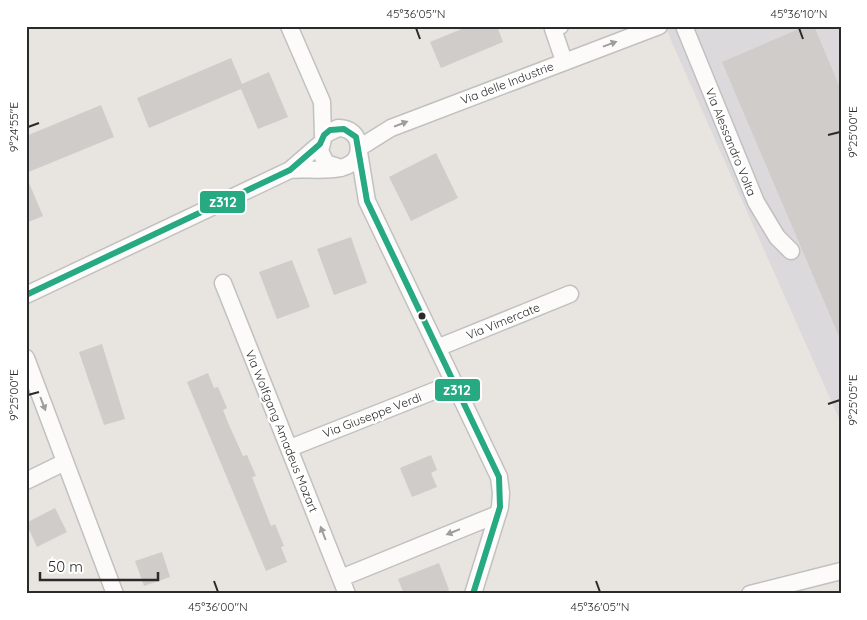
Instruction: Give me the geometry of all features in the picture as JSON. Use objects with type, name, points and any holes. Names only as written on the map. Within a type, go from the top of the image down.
[{"type":"street","points":[[288,26],[322,102],[345,129],[356,137],[367,201],[499,477],[501,493],[498,514],[473,594]]},
{"type":"street","points":[[560,26],[552,29],[564,61]]},
{"type":"street","name":"Via delle Industrie","points":[[359,150],[392,128],[658,26]]},
{"type":"street","name":"Via Alessandro Volta","points":[[684,26],[756,202],[778,237],[791,251]]},
{"type":"street","points":[[322,102],[320,153],[324,161],[340,168]]},
{"type":"street","points":[[26,295],[290,170],[333,129],[345,129]]},
{"type":"street","points":[[290,170],[340,168],[351,164],[359,150]]},
{"type":"street","name":"Via Wolfgang Amadeus Mozart","points":[[223,283],[344,586],[498,514]]},
{"type":"street","name":"Via Vimercate","points":[[437,348],[570,294]]},
{"type":"street","points":[[26,358],[115,594]]},
{"type":"street","name":"Via Giuseppe Verdi","points":[[290,448],[454,383]]},
{"type":"street","points":[[26,481],[65,462]]},
{"type":"street","points":[[750,594],[841,571]]},
{"type":"shaded area","points":[[665,26],[841,26],[841,423],[674,47]]},
{"type":"building","points":[[469,26],[497,26],[503,42],[441,68],[430,42]]},
{"type":"building","points":[[806,26],[814,26],[841,90],[841,341],[722,62]]},
{"type":"building","points":[[231,58],[242,84],[269,72],[288,117],[258,129],[241,89],[149,128],[137,98]]},
{"type":"building","points":[[101,105],[114,137],[26,173],[26,136]]},
{"type":"building","points":[[436,153],[458,198],[411,221],[389,177]]},
{"type":"building","points":[[26,176],[43,216],[26,223]]},
{"type":"building","points":[[351,237],[367,283],[334,295],[317,249]]},
{"type":"building","points":[[292,260],[310,307],[277,319],[259,272]]},
{"type":"building","points":[[102,344],[125,419],[104,425],[79,352]]},
{"type":"building","points":[[208,373],[214,388],[218,387],[227,408],[223,410],[243,456],[247,455],[256,476],[252,477],[271,526],[275,524],[284,546],[281,547],[287,562],[266,571],[187,382]]},
{"type":"building","points":[[431,455],[437,470],[431,473],[437,487],[412,497],[400,468]]},
{"type":"building","points":[[55,508],[67,532],[37,547],[26,523]]},
{"type":"building","points":[[162,552],[170,577],[144,586],[135,561]]},
{"type":"building","points":[[439,563],[449,590],[439,594],[404,594],[398,579]]},
{"type":"transit line","name":"z312","points":[[26,295],[290,170],[320,144],[324,135],[330,130],[344,129],[356,137],[367,201],[499,477],[500,507],[473,594]]}]
